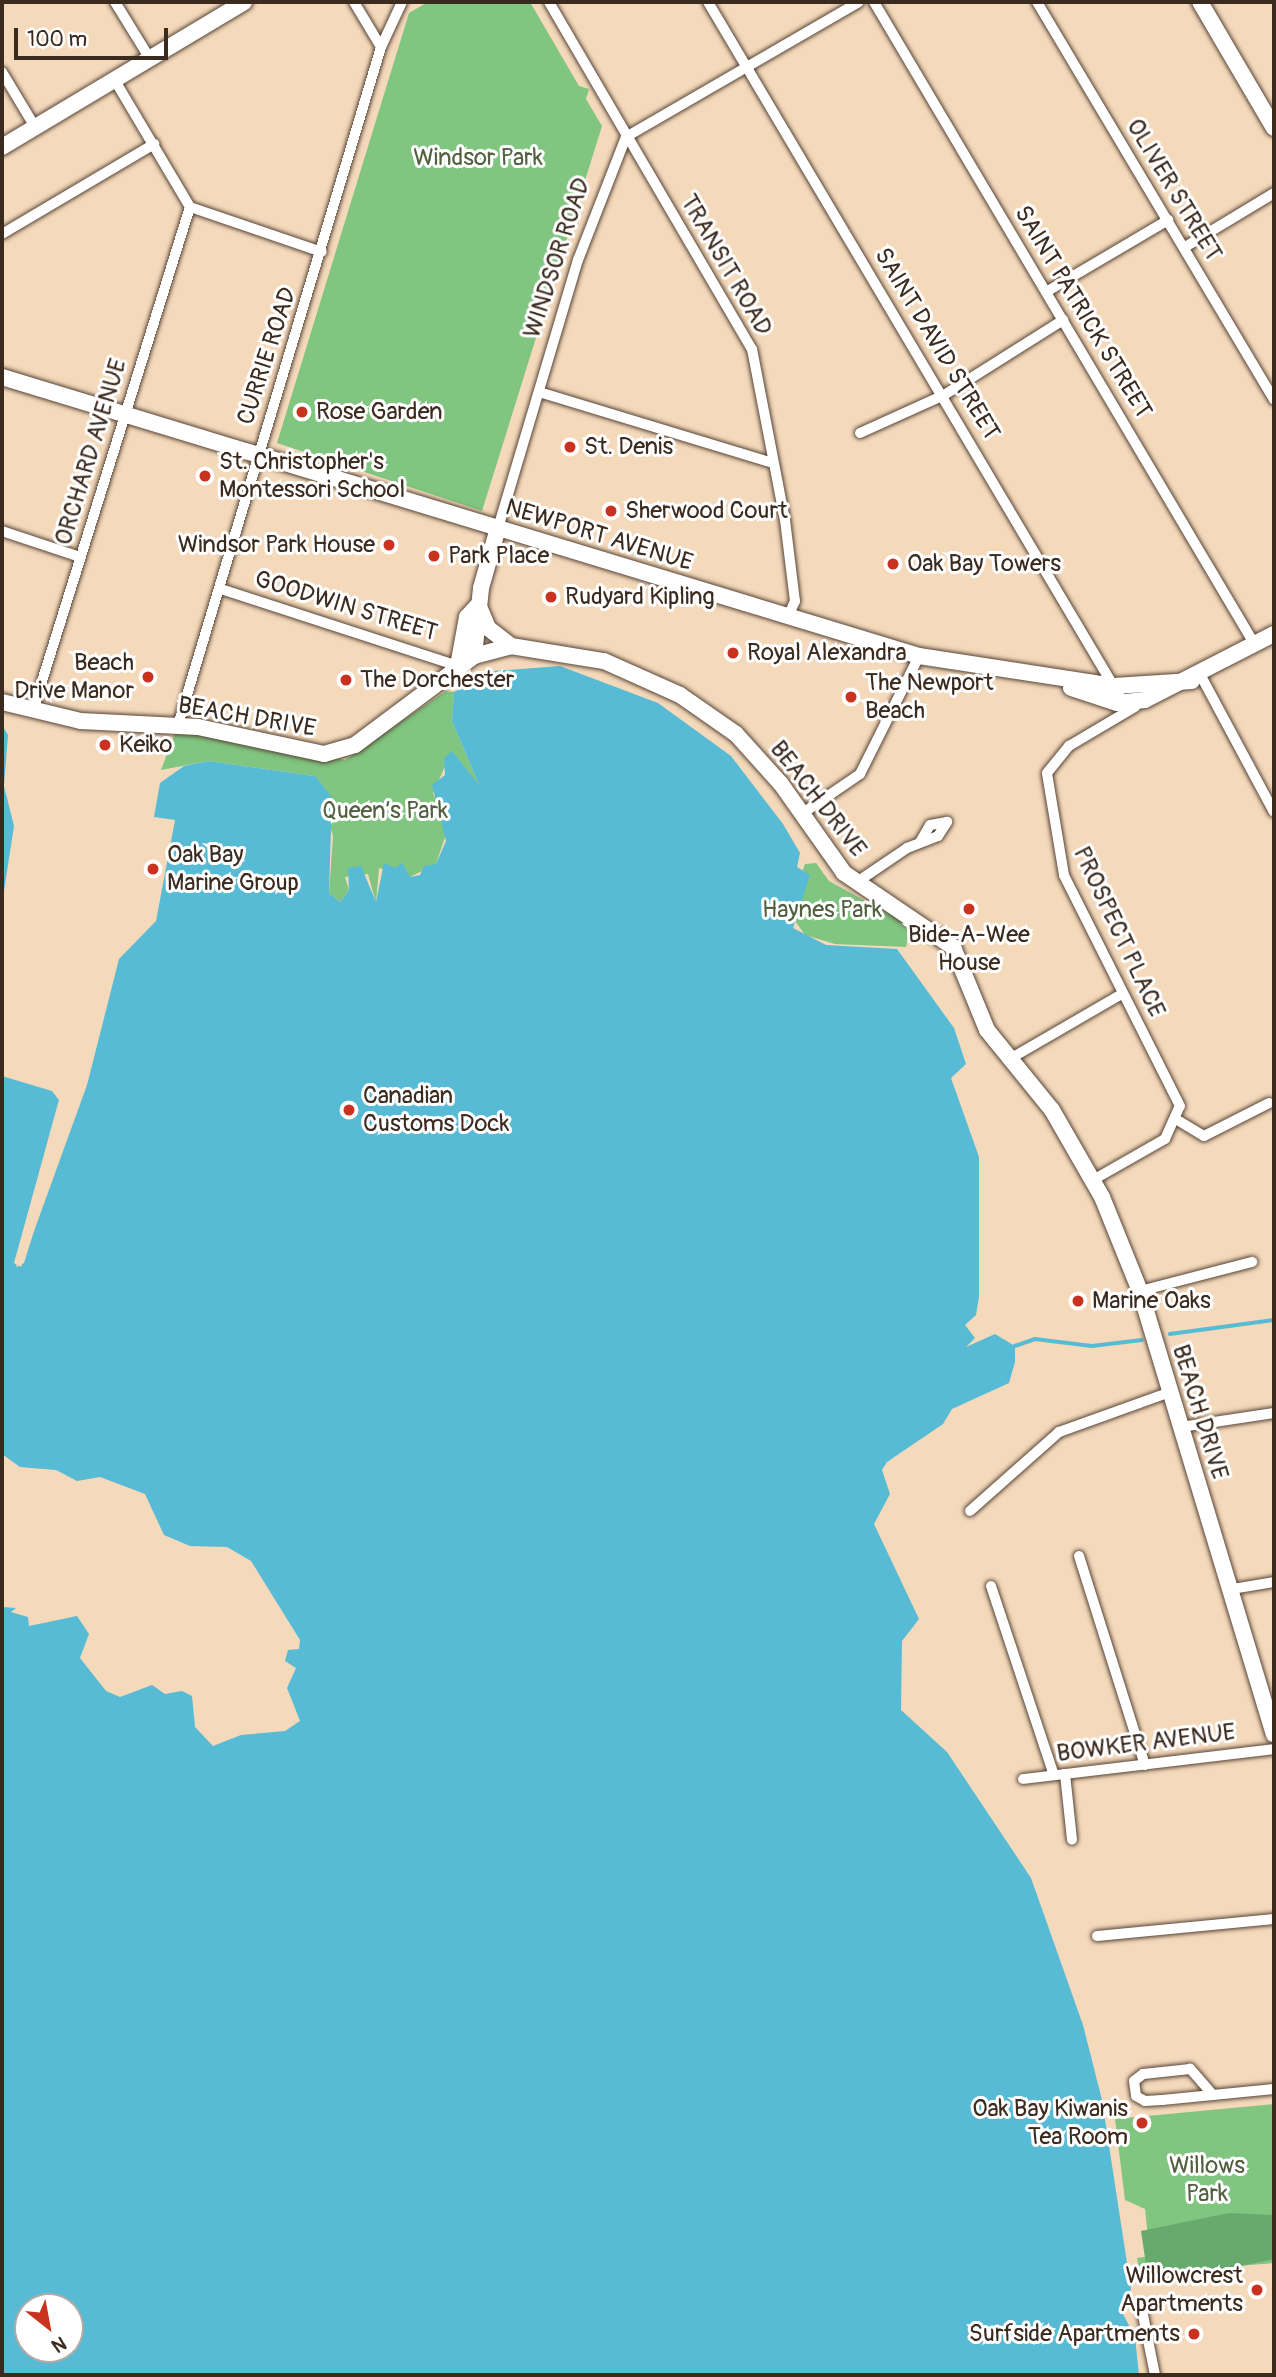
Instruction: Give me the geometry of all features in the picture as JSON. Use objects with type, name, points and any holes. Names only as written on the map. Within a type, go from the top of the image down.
[{"type":"main road","points":[[2,147],[244,2]]},
{"type":"main road","points":[[1200,2],[1274,128]]},
{"type":"main road","name":"NEWPORT AVENUE","points":[[2,377],[919,656],[1049,680],[1114,686],[1196,678]]},
{"type":"main road","name":"WINDSOR ROAD","points":[[474,656],[479,603],[498,528]]},
{"type":"main road","points":[[458,666],[467,617],[479,603],[488,628],[511,646]]},
{"type":"main road","points":[[1049,680],[1126,706],[1167,695],[1274,634]]},
{"type":"main road","name":"BEACH DRIVE","points":[[2,702],[81,721],[178,725],[334,752],[355,746],[474,656],[511,646],[583,655],[687,699],[745,743],[857,883],[953,947],[984,1024],[1008,1060],[1052,1110],[1093,1180],[1140,1291],[1274,1734]]},
{"type":"street","points":[[115,2],[149,57]]},
{"type":"street","points":[[354,2],[381,47]]},
{"type":"street","name":"CURRIE ROAD","points":[[178,725],[258,454],[322,252],[381,47],[401,2]]},
{"type":"street","name":"TRANSIT ROAD","points":[[549,2],[752,349],[792,575],[795,601],[788,617]]},
{"type":"street","name":"SAINT DAVID STREET","points":[[708,2],[944,395],[1126,706]]},
{"type":"street","points":[[626,137],[859,2]]},
{"type":"street","name":"SAINT PATRICK STREET","points":[[874,2],[1255,645]]},
{"type":"street","name":"OLIVER STREET","points":[[1037,2],[1274,400]]},
{"type":"street","points":[[2,72],[35,127]]},
{"type":"street","points":[[114,79],[190,207],[322,252]]},
{"type":"street","name":"WINDSOR ROAD","points":[[498,528],[597,205],[626,137]]},
{"type":"street","points":[[2,234],[154,144]]},
{"type":"street","points":[[1185,247],[1274,193]]},
{"type":"street","name":"ORCHARD AVENUE","points":[[33,710],[190,207]]},
{"type":"street","points":[[1046,292],[1168,220]]},
{"type":"street","points":[[860,433],[944,395],[1063,320]]},
{"type":"street","points":[[539,392],[770,462]]},
{"type":"street","points":[[2,531],[80,557]]},
{"type":"street","name":"GOODWIN STREET","points":[[220,589],[458,666]]},
{"type":"street","points":[[803,813],[860,774],[919,656]]},
{"type":"street","points":[[1196,678],[1274,811]]},
{"type":"street","name":"PROSPECT PLACE","points":[[1126,706],[1056,757],[1047,781],[1064,875],[1122,994],[1177,1095],[1179,1121]]},
{"type":"street","points":[[857,883],[920,842]]},
{"type":"street","points":[[1008,1060],[1122,994]]},
{"type":"street","points":[[1093,1180],[1166,1139],[1179,1121],[1205,1136],[1269,1103]]},
{"type":"street","points":[[1140,1291],[1252,1262]]},
{"type":"street","points":[[970,1511],[1059,1432],[1170,1392]]},
{"type":"street","points":[[1181,1427],[1274,1413]]},
{"type":"street","points":[[1079,1556],[1145,1765]]},
{"type":"street","points":[[1232,1589],[1274,1582]]},
{"type":"street","points":[[991,1586],[1060,1775],[1072,1840]]},
{"type":"street","name":"BOWKER AVENUE","points":[[1023,1779],[1274,1749]]},
{"type":"street","points":[[1097,1936],[1274,1919]]},
{"type":"street","points":[[1213,2095],[1190,2069],[1143,2074],[1134,2081],[1142,2101],[1213,2095],[1274,2089]]},
{"type":"street","points":[[1141,2305],[1155,2375]]},
{"type":"green space","name":"Windsor Park","points":[[428,2],[530,2],[579,86],[589,89],[586,99],[602,126],[482,511],[277,443],[409,13]]},
{"type":"green space","name":"Queen’s Park","points":[[446,691],[454,692],[452,721],[479,785],[477,789],[452,751],[433,793],[447,831],[436,864],[410,877],[379,868],[376,903],[368,874],[345,877],[349,890],[340,902],[329,893],[333,836],[315,776],[208,761],[161,770],[176,730],[345,760]]},
{"type":"green space","name":"Haynes Park","points":[[816,863],[829,881],[911,926],[906,947],[835,944],[805,935],[789,912],[805,864]]},
{"type":"green space","name":"Willows Park","points":[[1274,2104],[1274,2263],[1237,2266],[1233,2275],[1139,2270],[1137,2258],[1150,2256],[1145,2209],[1125,2200],[1115,2119]]},
{"type":"green space","points":[[1229,2213],[1274,2215],[1274,2259],[1149,2285],[1141,2231]]},
{"type":"water","points":[[560,666],[658,703],[731,756],[783,824],[800,853],[797,867],[810,875],[793,928],[826,945],[897,949],[954,1028],[966,1064],[951,1078],[979,1157],[979,1297],[976,1315],[965,1325],[975,1338],[966,1347],[995,1334],[1015,1346],[1015,1362],[1009,1383],[952,1409],[943,1424],[887,1462],[882,1470],[890,1494],[874,1524],[919,1619],[902,1641],[901,1710],[947,1752],[1031,1878],[1083,2025],[1102,2100],[1131,2289],[1121,2310],[1135,2337],[1139,2375],[2,2375],[2,1607],[16,1608],[11,1612],[28,1617],[29,1626],[77,1616],[89,1634],[80,1658],[106,1691],[120,1697],[152,1685],[165,1694],[182,1691],[192,1696],[195,1727],[213,1746],[241,1735],[285,1731],[300,1721],[287,1688],[296,1668],[285,1661],[288,1650],[299,1649],[300,1640],[251,1561],[227,1547],[190,1546],[164,1535],[145,1494],[100,1477],[77,1481],[56,1470],[20,1467],[2,1454],[2,1076],[52,1091],[59,1100],[14,1263],[21,1267],[87,1085],[119,959],[156,921],[175,820],[154,817],[160,783],[184,766],[208,761],[315,776],[332,797],[329,893],[340,902],[349,890],[348,868],[361,866],[376,902],[384,863],[395,868],[402,863],[410,877],[420,875],[424,866],[436,864],[446,841],[432,785],[445,775],[444,758],[452,751],[479,785],[452,721],[454,692],[493,671]]},
{"type":"water","points":[[2,725],[8,735],[4,786],[14,826],[2,904]]},
{"type":"pier","points":[[75,1098],[24,1263],[16,1267],[58,1101],[18,1264]]},
{"type":"waterway","points":[[1170,1334],[1274,1320]]},
{"type":"waterway","points":[[1015,1346],[1035,1339],[1092,1346],[1142,1340]]},
{"type":"place","name":"Rose Garden","points":[[302,412]]},
{"type":"place","name":"St. Denis","points":[[570,447]]},
{"type":"place","name":"St. Christopher's Montessori School","points":[[205,476]]},
{"type":"place","name":"Sherwood Court","points":[[611,511]]},
{"type":"place","name":"Windsor Park House","points":[[389,545]]},
{"type":"place","name":"Park Place","points":[[434,556]]},
{"type":"place","name":"Oak Bay Towers","points":[[893,564]]},
{"type":"place","name":"Rudyard Kipling","points":[[551,597]]},
{"type":"place","name":"Royal Alexandra","points":[[733,653]]},
{"type":"place","name":"Beach Drive Manor","points":[[148,677]]},
{"type":"place","name":"The Dorchester","points":[[346,680]]},
{"type":"place","name":"The Newport Beach","points":[[851,697]]},
{"type":"place","name":"Keiko","points":[[105,745]]},
{"type":"place","name":"Oak Bay Marine Group","points":[[153,869]]},
{"type":"place","name":"Bide-A-Wee House","points":[[969,909]]},
{"type":"place","name":"Canadian Customs Dock","points":[[349,1110]]},
{"type":"place","name":"Marine Oaks","points":[[1078,1301]]},
{"type":"place","name":"Oak Bay Kiwanis Tea Room","points":[[1142,2123]]},
{"type":"place","name":"Willowcrest Apartments","points":[[1257,2290]]},
{"type":"place","name":"Surfside Apartments","points":[[1194,2334]]}]
